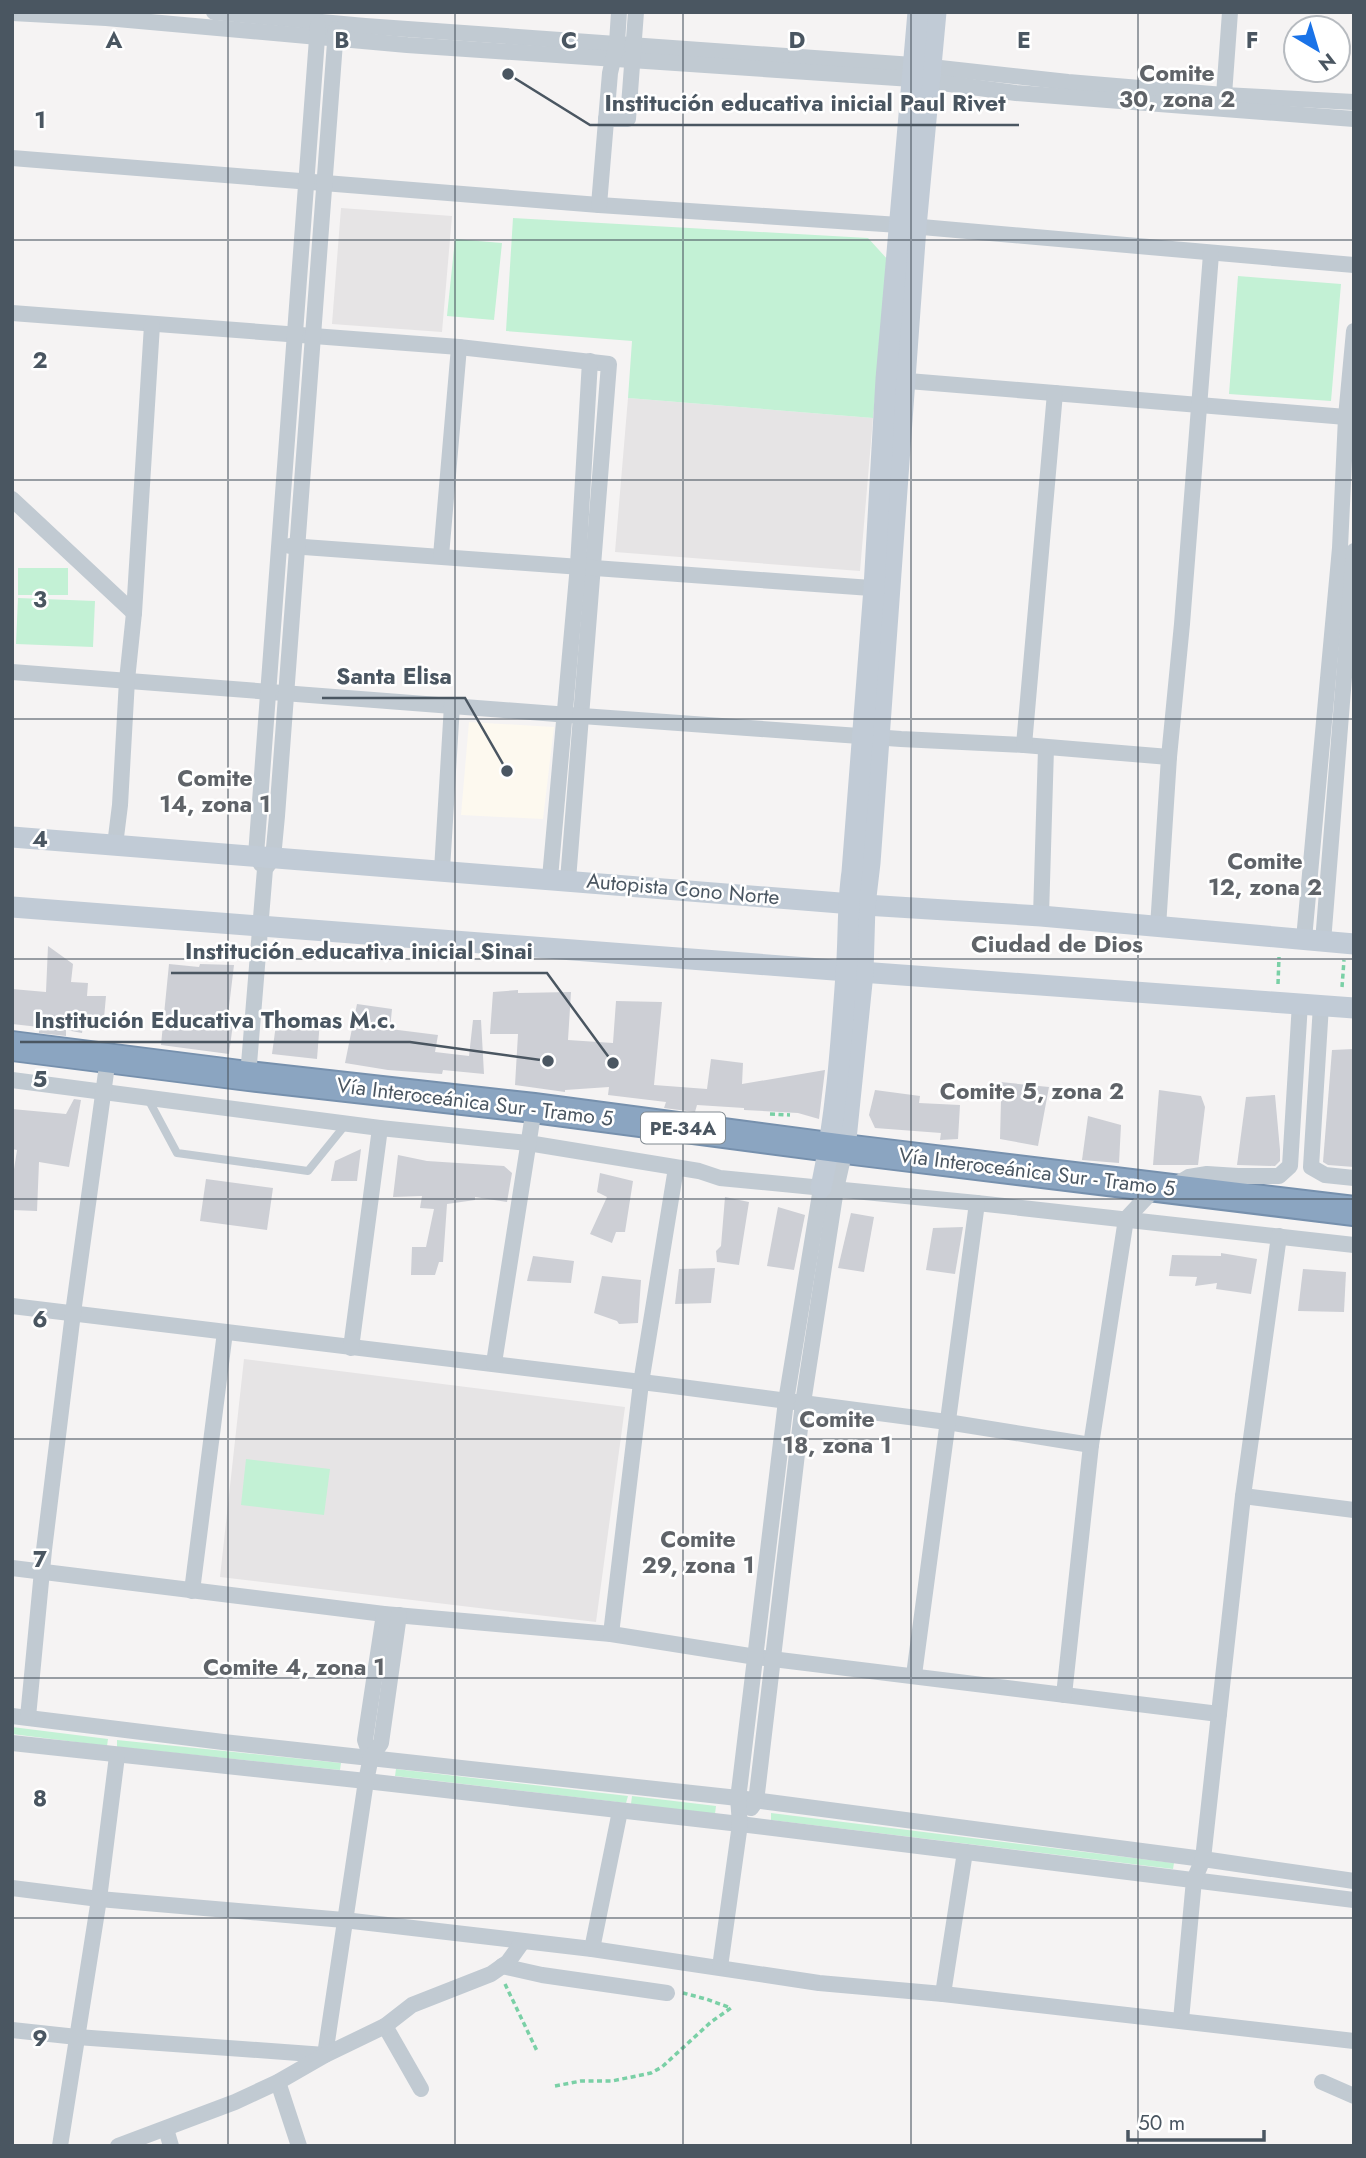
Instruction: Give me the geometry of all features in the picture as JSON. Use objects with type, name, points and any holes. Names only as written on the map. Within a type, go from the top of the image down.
[{"type":"highway","name":"Vía Interoceánica Sur - Tramo 5","points":[[12,1046],[534,1108],[1354,1211]]},
{"type":"main road","points":[[918,12],[922,73]]},
{"type":"main road","points":[[829,1188],[838,1148],[855,972],[857,903],[852,872],[870,736],[907,226],[922,73],[936,12]]},
{"type":"main road","name":"Autopista Cono Norte","points":[[12,837],[265,861],[442,870],[1041,916],[1349,944]]},
{"type":"main road","points":[[12,907],[1329,1006]]},
{"type":"street","points":[[214,12],[319,23]]},
{"type":"street","points":[[599,205],[610,73],[617,43],[619,12]]},
{"type":"street","points":[[606,119],[628,119],[636,12]]},
{"type":"street","points":[[1224,95],[1230,12]]},
{"type":"street","points":[[12,13],[319,23],[634,44],[922,73],[1016,93],[1354,119]]},
{"type":"street","points":[[248,1076],[277,693],[280,545],[319,23]]},
{"type":"street","points":[[336,24],[613,60],[922,73],[1354,102]]},
{"type":"street","points":[[277,693],[297,546],[336,24]]},
{"type":"street","points":[[12,158],[599,205],[907,226],[1354,265]]},
{"type":"street","points":[[1158,927],[1169,758],[1211,254]]},
{"type":"street","points":[[12,313],[459,347],[590,361],[586,566],[559,879]]},
{"type":"street","points":[[115,845],[134,614],[152,325]]},
{"type":"street","points":[[1313,941],[1346,739],[1349,549],[1346,416],[1354,331]]},
{"type":"street","points":[[441,556],[459,347]]},
{"type":"street","points":[[896,380],[1346,416]]},
{"type":"street","points":[[1024,745],[1055,393]]},
{"type":"street","points":[[12,499],[134,614]]},
{"type":"street","points":[[280,545],[882,588]]},
{"type":"street","points":[[1313,941],[1321,737],[1349,549]]},
{"type":"street","points":[[12,672],[574,715],[1024,745],[1169,758]]},
{"type":"street","points":[[442,870],[452,705]]},
{"type":"street","points":[[1321,737],[1346,739]]},
{"type":"street","points":[[1041,916],[1046,748]]},
{"type":"street","points":[[1329,1006],[1311,1167],[1325,1175],[1354,1178]]},
{"type":"street","points":[[1064,1695],[1091,1445],[1126,1219],[1164,1187],[1189,1177],[1207,1174],[1279,1175],[1290,1167],[1329,1006]]},
{"type":"street","points":[[108,1058],[73,1313],[42,1571],[20,1716],[223,1742],[738,1798],[1354,1881]]},
{"type":"street","points":[[12,1080],[346,1124],[528,1143],[699,1171],[720,1178],[977,1203],[1354,1245]]},
{"type":"street","points":[[494,1363],[534,1108]]},
{"type":"street","points":[[351,1348],[380,1128]]},
{"type":"street","points":[[611,1634],[641,1383],[676,1168]]},
{"type":"street","points":[[720,1967],[740,1824],[738,1798],[786,1401],[829,1188]]},
{"type":"street","points":[[740,1824],[756,1801],[829,1188]]},
{"type":"street","points":[[914,1675],[977,1203]]},
{"type":"street","points":[[1181,2020],[1194,1880],[1203,1859],[1243,1496],[1279,1236]]},
{"type":"street","points":[[12,1306],[494,1363],[947,1422],[1091,1445]]},
{"type":"street","points":[[192,1591],[225,1332]]},
{"type":"street","points":[[1243,1496],[1354,1510]]},
{"type":"street","points":[[12,1568],[391,1614],[611,1634],[756,1657],[1219,1714]]},
{"type":"street","points":[[325,2055],[366,1781],[371,1757],[380,1743],[391,1614]]},
{"type":"street","points":[[12,1743],[740,1824],[1354,1900]]},
{"type":"street","points":[[60,2146],[99,1899],[117,1756]]},
{"type":"street","points":[[592,1949],[620,1811]]},
{"type":"street","points":[[943,1994],[965,1852]]},
{"type":"street","points":[[12,1888],[99,1899],[344,1920],[592,1949],[819,1983],[943,1994],[1354,2041]]},
{"type":"street","points":[[118,2146],[235,2102],[278,2082],[325,2055],[385,2026],[412,2006],[500,1968],[508,1962],[523,1941]]},
{"type":"street","points":[[500,1968],[667,1993]]},
{"type":"street","points":[[385,2026],[421,2089]]},
{"type":"street","points":[[12,2030],[325,2055]]},
{"type":"street","points":[[278,2082],[299,2146]]},
{"type":"street","points":[[1322,2082],[1354,2096]]},
{"type":"street","points":[[166,2129],[171,2146]]},
{"type":"lane","points":[[147,1097],[177,1153],[308,1171],[346,1124]]},
{"type":"path","points":[[1276,1002],[1279,937]]},
{"type":"path","points":[[1329,1006],[1349,944]]},
{"type":"path","points":[[500,1968],[537,2051]]},
{"type":"path","points":[[555,2086],[581,2081],[633,2079],[651,2073],[662,2067],[711,2022],[731,2008],[697,1996],[667,1993]]},
{"type":"shaded area","points":[[341,208],[452,216],[442,332],[332,324]]},
{"type":"shaded area","points":[[628,398],[873,418],[860,571],[615,552]]},
{"type":"shaded area","points":[[469,722],[554,727],[543,819],[461,815]]},
{"type":"shaded area","points":[[244,1359],[625,1407],[596,1622],[220,1577]]},
{"type":"green space","points":[[513,218],[868,238],[889,261],[873,418],[628,398],[632,341],[506,331]]},
{"type":"green space","points":[[455,239],[502,243],[494,320],[447,316]]},
{"type":"green space","points":[[1238,276],[1341,284],[1331,401],[1229,394]]},
{"type":"green space","points":[[18,568],[68,568],[68,595],[18,595]]},
{"type":"green space","points":[[18,598],[95,601],[93,647],[16,644]]},
{"type":"green space","points":[[246,1459],[330,1469],[324,1515],[241,1505]]},
{"type":"green space","points":[[12,1727],[108,1739],[107,1746],[12,1734]]},
{"type":"green space","points":[[117,1740],[341,1763],[340,1770],[117,1747]]},
{"type":"green space","points":[[396,1769],[628,1796],[626,1803],[395,1776]]},
{"type":"green space","points":[[632,1796],[716,1806],[715,1814],[631,1804]]},
{"type":"green space","points":[[771,1813],[1174,1863],[1173,1869],[771,1820]]},
{"type":"building","points":[[48,946],[73,964],[71,982],[88,983],[87,996],[106,996],[103,1029],[83,1026],[82,1033],[66,1030],[66,1036],[39,1033],[39,1027],[12,1024],[12,989],[46,992]]},
{"type":"building","points":[[169,964],[199,967],[200,964],[234,965],[228,1015],[234,1016],[229,1054],[161,1045]]},
{"type":"building","points":[[518,990],[518,993],[571,992],[568,1040],[613,1043],[616,1001],[662,1002],[654,1085],[707,1089],[711,1059],[743,1063],[742,1084],[825,1070],[819,1119],[798,1113],[744,1108],[697,1105],[695,1112],[664,1108],[666,1102],[608,1095],[609,1087],[565,1092],[515,1085],[518,1034],[490,1034],[493,992]]},
{"type":"building","points":[[357,1004],[392,1009],[390,1029],[438,1035],[435,1052],[469,1056],[473,1020],[481,1020],[484,1074],[443,1070],[442,1074],[388,1070],[345,1063]]},
{"type":"building","points":[[277,1017],[320,1020],[317,1059],[272,1054]]},
{"type":"building","points":[[1354,1049],[1354,1167],[1328,1165],[1323,1162],[1332,1050]]},
{"type":"building","points":[[1000,1082],[1049,1087],[1038,1146],[1000,1139],[1001,1101],[997,1101]]},
{"type":"building","points":[[875,1090],[920,1096],[919,1103],[960,1105],[958,1139],[940,1140],[941,1133],[875,1128],[869,1115]]},
{"type":"building","points":[[1159,1090],[1201,1096],[1205,1107],[1198,1165],[1153,1165]]},
{"type":"building","points":[[1275,1095],[1280,1161],[1275,1166],[1237,1165],[1246,1097]]},
{"type":"building","points":[[74,1099],[81,1100],[69,1167],[39,1162],[37,1211],[12,1210],[12,1182],[17,1150],[12,1149],[12,1109],[66,1114]]},
{"type":"building","points":[[1088,1116],[1121,1125],[1119,1163],[1082,1160]]},
{"type":"building","points":[[361,1149],[357,1181],[331,1181],[335,1161]]},
{"type":"building","points":[[398,1155],[427,1161],[504,1166],[512,1173],[507,1202],[475,1197],[475,1200],[447,1204],[443,1262],[439,1262],[435,1275],[411,1275],[412,1247],[426,1247],[434,1209],[420,1208],[422,1196],[393,1197]]},
{"type":"building","points":[[600,1173],[633,1181],[625,1232],[616,1232],[612,1243],[590,1234],[607,1197],[597,1192]]},
{"type":"building","points":[[206,1179],[273,1188],[267,1230],[200,1221]]},
{"type":"building","points":[[725,1197],[749,1202],[739,1265],[717,1262],[716,1251],[721,1246]]},
{"type":"building","points":[[778,1207],[805,1215],[794,1270],[767,1266]]},
{"type":"building","points":[[851,1213],[874,1217],[864,1272],[838,1268]]},
{"type":"building","points":[[963,1227],[955,1274],[926,1270],[933,1228]]},
{"type":"building","points":[[1221,1253],[1257,1259],[1251,1294],[1216,1289],[1217,1283],[1195,1286],[1197,1277],[1169,1276],[1172,1255],[1221,1256]]},
{"type":"building","points":[[533,1256],[574,1261],[571,1283],[527,1281]]},
{"type":"building","points":[[715,1268],[711,1303],[675,1304],[679,1269]]},
{"type":"building","points":[[1303,1269],[1346,1272],[1344,1312],[1298,1311]]},
{"type":"building","points":[[602,1276],[641,1280],[638,1323],[619,1324],[594,1313]]},
{"type":"place","name":"Institución educativa inicial Paul Rivet","points":[[508,74]]},
{"type":"place","name":"Santa Elisa","points":[[507,771]]},
{"type":"place","name":"Institución Educativa Thomas M.c.","points":[[548,1061]]},
{"type":"place","name":"Institución educativa inicial Sinai","points":[[613,1063]]},
{"type":"district","name":"Comite 30, zona 2","points":[[1177,86]]},
{"type":"district","name":"Comite 14, zona 1","points":[[215,791]]},
{"type":"district","name":"Comite 12, zona 2","points":[[1265,874]]},
{"type":"district","name":"Ciudad de Dios","points":[[1057,943]]},
{"type":"district","name":"Comite 5, zona 2","points":[[1032,1091]]},
{"type":"district","name":"Comite 18, zona 1","points":[[837,1432]]},
{"type":"district","name":"Comite 29, zona 1","points":[[698,1552]]},
{"type":"district","name":"Comite 4, zona 1","points":[[294,1667]]}]
